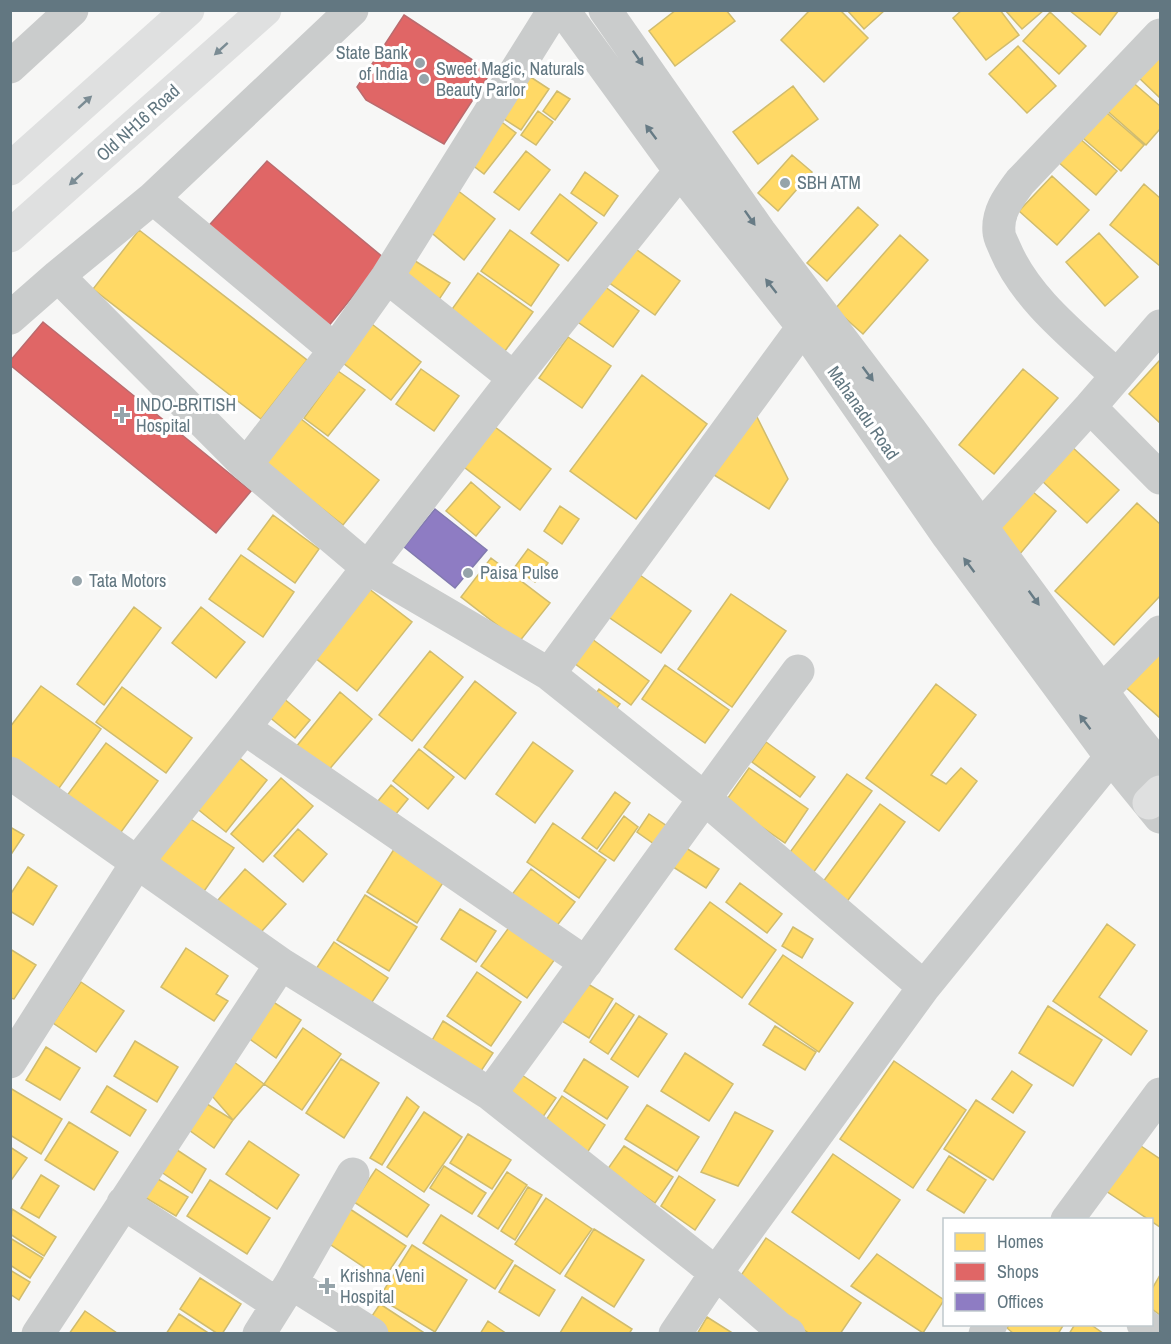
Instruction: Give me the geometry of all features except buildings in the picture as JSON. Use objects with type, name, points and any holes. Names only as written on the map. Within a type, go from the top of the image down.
[{"type":"main road","points":[[10,169],[188,10]]},
{"type":"main road","name":"Old NH16 Road","points":[[10,236],[265,10]]},
{"type":"street","points":[[10,67],[72,10]]},
{"type":"street","points":[[10,318],[153,198],[352,10]]},
{"type":"street","points":[[246,465],[335,350],[387,277],[554,10]]},
{"type":"street","name":"Mahanadu Road","points":[[563,10],[680,171],[804,327],[948,536],[1111,757],[1157,804]]},
{"type":"street","name":"Mahanadu Road","points":[[618,15],[760,232],[1134,735],[1161,767]]},
{"type":"street","points":[[1117,376],[1046,309],[1026,285],[1011,261],[999,233],[1001,213],[1008,198],[1020,182],[1161,35]]},
{"type":"street","points":[[10,1062],[138,861],[244,728],[514,378],[680,171]]},
{"type":"street","points":[[153,198],[335,350]]},
{"type":"street","points":[[58,276],[246,465],[368,568],[549,674],[704,798],[924,987]]},
{"type":"street","points":[[387,277],[514,378]]},
{"type":"street","points":[[981,527],[1161,326]]},
{"type":"street","points":[[549,674],[804,327]]},
{"type":"street","points":[[1090,407],[1161,478]]},
{"type":"street","points":[[1102,691],[1161,632]]},
{"type":"street","points":[[490,1094],[798,671]]},
{"type":"street","points":[[244,728],[586,963]]},
{"type":"street","points":[[675,1334],[716,1273],[924,987],[1111,757],[1134,735]]},
{"type":"street","points":[[10,773],[138,861],[281,964],[490,1094],[716,1273],[778,1328],[789,1334]]},
{"type":"street","points":[[38,1334],[281,964]]},
{"type":"street","points":[[1069,1218],[1161,1095]]},
{"type":"street","points":[[259,1334],[353,1174]]},
{"type":"street","points":[[123,1203],[284,1293],[372,1334]]},
{"type":"place","name":"State Bank of India","points":[[420,63]]},
{"type":"place","name":"Sweet Magic, Naturals Beauty Parlor","points":[[424,79]]},
{"type":"place","name":"SBH ATM","points":[[785,183]]},
{"type":"place","name":"INDO-BRITISH Hospital","points":[[122,415]]},
{"type":"place","name":"Paisa Pulse","points":[[468,573]]},
{"type":"place","name":"Tata Motors","points":[[77,581]]},
{"type":"place","name":"Krishna Veni Hospital","points":[[327,1286]]}]
